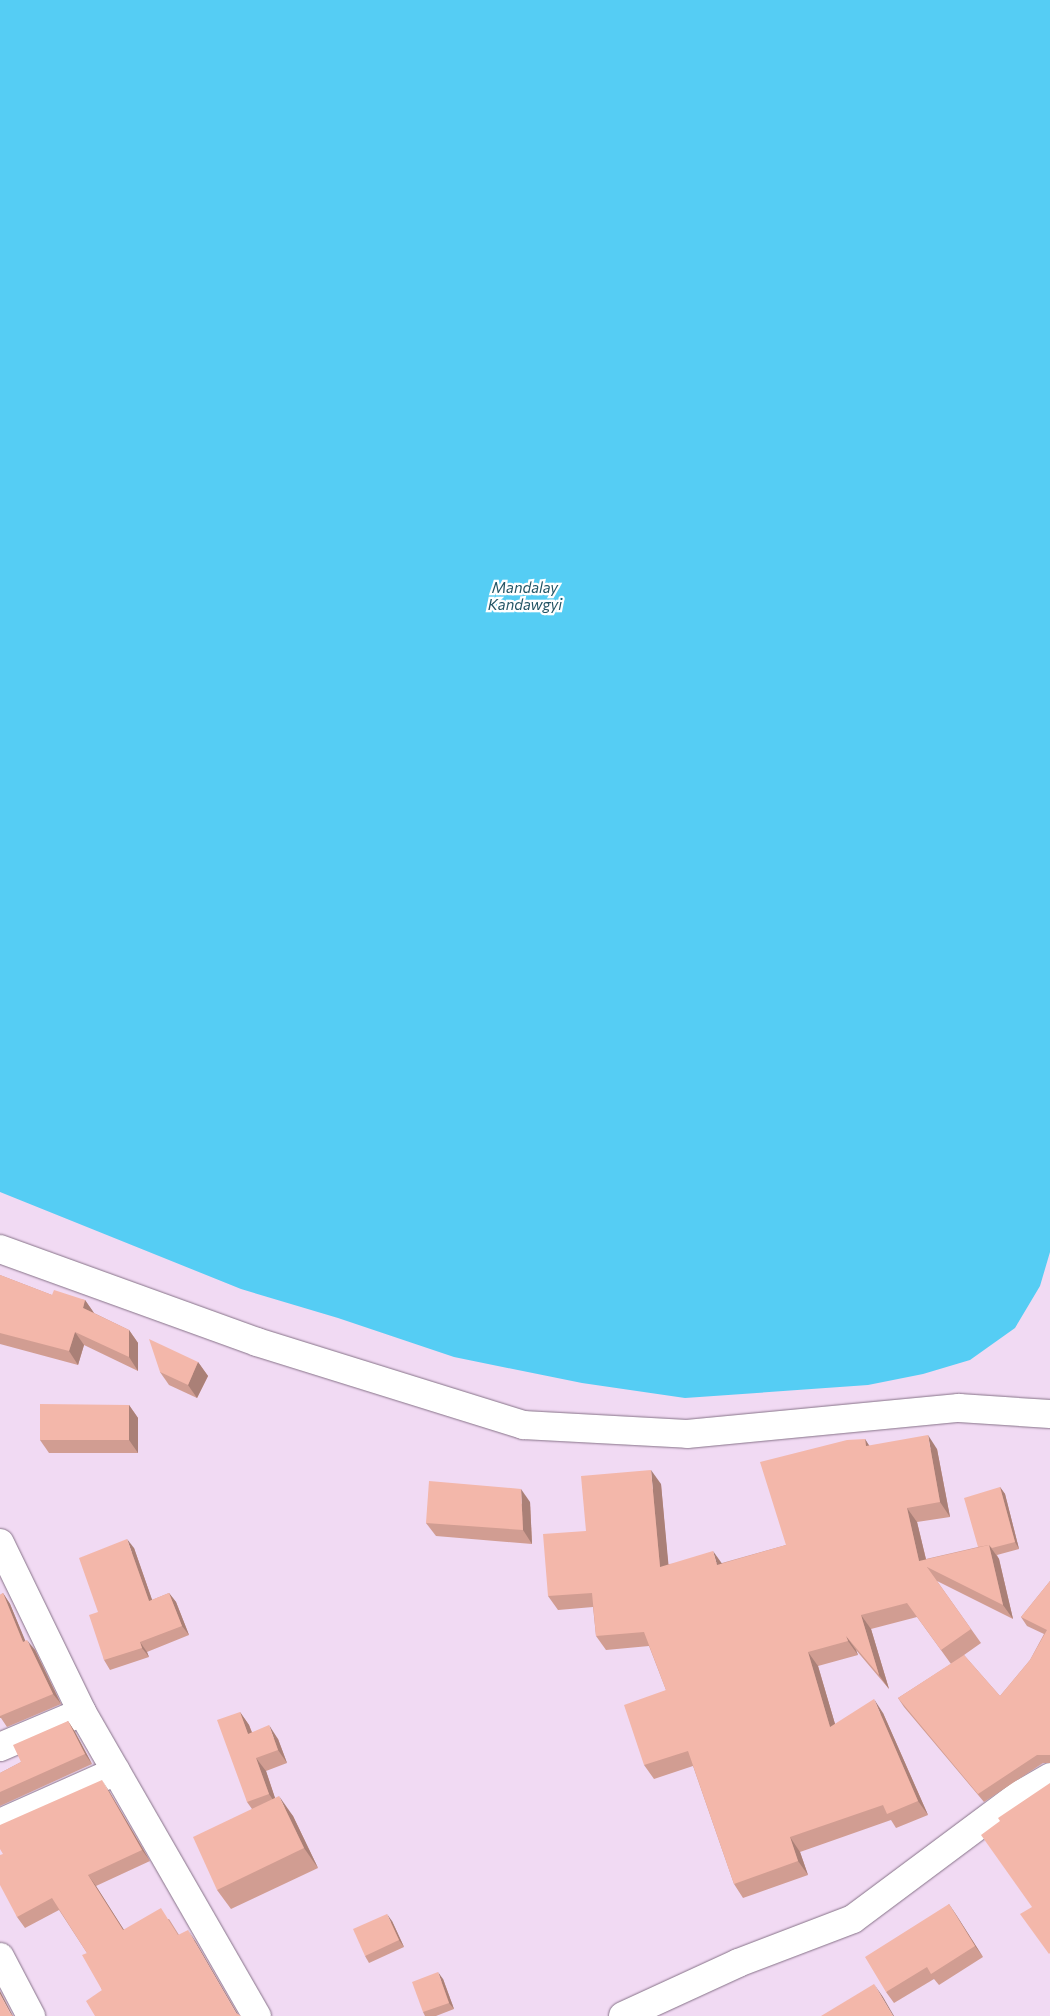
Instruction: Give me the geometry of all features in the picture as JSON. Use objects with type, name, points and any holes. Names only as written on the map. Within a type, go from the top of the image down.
[{"type":"street","points":[[0,1249],[257,1342],[523,1425],[687,1434],[959,1408],[1050,1414]]},
{"type":"street","points":[[0,1543],[9,1580],[82,1712],[257,2016]]},
{"type":"street","points":[[0,1747],[82,1712]]},
{"type":"street","points":[[0,1824],[116,1771]]},
{"type":"street","points":[[623,2016],[738,1963],[853,1919],[1014,1800],[1050,1777]]},
{"type":"street","points":[[0,1957],[32,2016]]},
{"type":"water","name":"Mandalay Kandawgyi","points":[[0,0],[1050,0],[1050,1252],[1040,1286],[1015,1328],[970,1360],[923,1374],[868,1385],[685,1398],[582,1383],[454,1357],[338,1318],[241,1289],[0,1192]]},
{"type":"building","points":[[0,1275],[52,1295],[54,1290],[85,1300],[83,1308],[129,1330],[129,1357],[75,1332],[69,1351],[0,1333]]},
{"type":"building","points":[[149,1339],[198,1362],[188,1385],[160,1372]]},
{"type":"building","points":[[40,1404],[129,1405],[129,1440],[40,1440]]},
{"type":"building","points":[[928,1435],[940,1502],[907,1508],[919,1561],[989,1545],[1003,1605],[927,1567],[971,1629],[941,1650],[907,1603],[861,1615],[879,1675],[846,1636],[848,1641],[808,1652],[830,1727],[874,1699],[918,1801],[887,1814],[883,1805],[790,1837],[798,1861],[734,1884],[688,1751],[644,1765],[624,1705],[666,1690],[644,1632],[596,1636],[592,1593],[548,1596],[543,1534],[586,1531],[581,1476],[651,1470],[660,1567],[713,1551],[717,1565],[786,1545],[760,1462],[847,1440],[865,1439],[866,1446]]},
{"type":"building","points":[[429,1481],[521,1489],[523,1530],[426,1523]]},
{"type":"building","points":[[1000,1487],[1015,1542],[992,1548],[989,1545],[978,1547],[964,1498]]},
{"type":"building","points":[[127,1539],[149,1601],[169,1593],[182,1626],[140,1642],[142,1648],[104,1660],[89,1615],[98,1612],[79,1558]]},
{"type":"building","points":[[1050,1581],[1050,1755],[1037,1755],[978,1794],[898,1698],[964,1655],[1000,1696],[1030,1660],[1047,1630],[1021,1617]]},
{"type":"building","points":[[3,1593],[23,1642],[27,1640],[53,1694],[0,1716],[0,1595]]},
{"type":"building","points":[[240,1712],[248,1734],[269,1725],[278,1750],[256,1758],[269,1794],[247,1802],[217,1720]]},
{"type":"building","points":[[68,1721],[85,1754],[0,1792],[0,1773],[21,1762],[13,1745]]},
{"type":"building","points":[[102,1780],[142,1850],[88,1875],[123,1930],[161,1908],[178,1935],[188,1930],[236,2013],[241,2016],[95,2016],[86,2001],[102,1990],[82,1955],[87,1953],[52,1898],[17,1917],[0,1885],[0,1855],[3,1854],[0,1849],[0,1825]]},
{"type":"building","points":[[1050,1783],[1049,1954],[1020,1914],[1032,1907],[981,1835],[1000,1821],[998,1818]]},
{"type":"building","points":[[279,1796],[304,1848],[217,1890],[193,1837]]},
{"type":"building","points":[[949,1904],[975,1946],[931,1974],[927,1967],[886,1992],[865,1957]]},
{"type":"building","points":[[387,1914],[399,1940],[365,1956],[353,1929]]},
{"type":"building","points":[[438,1972],[449,2003],[423,2012],[412,1982]]},
{"type":"building","points":[[874,1984],[893,2016],[821,2016]]},
{"type":"building","points":[[0,1994],[10,2013],[13,2016],[0,2016]]}]
